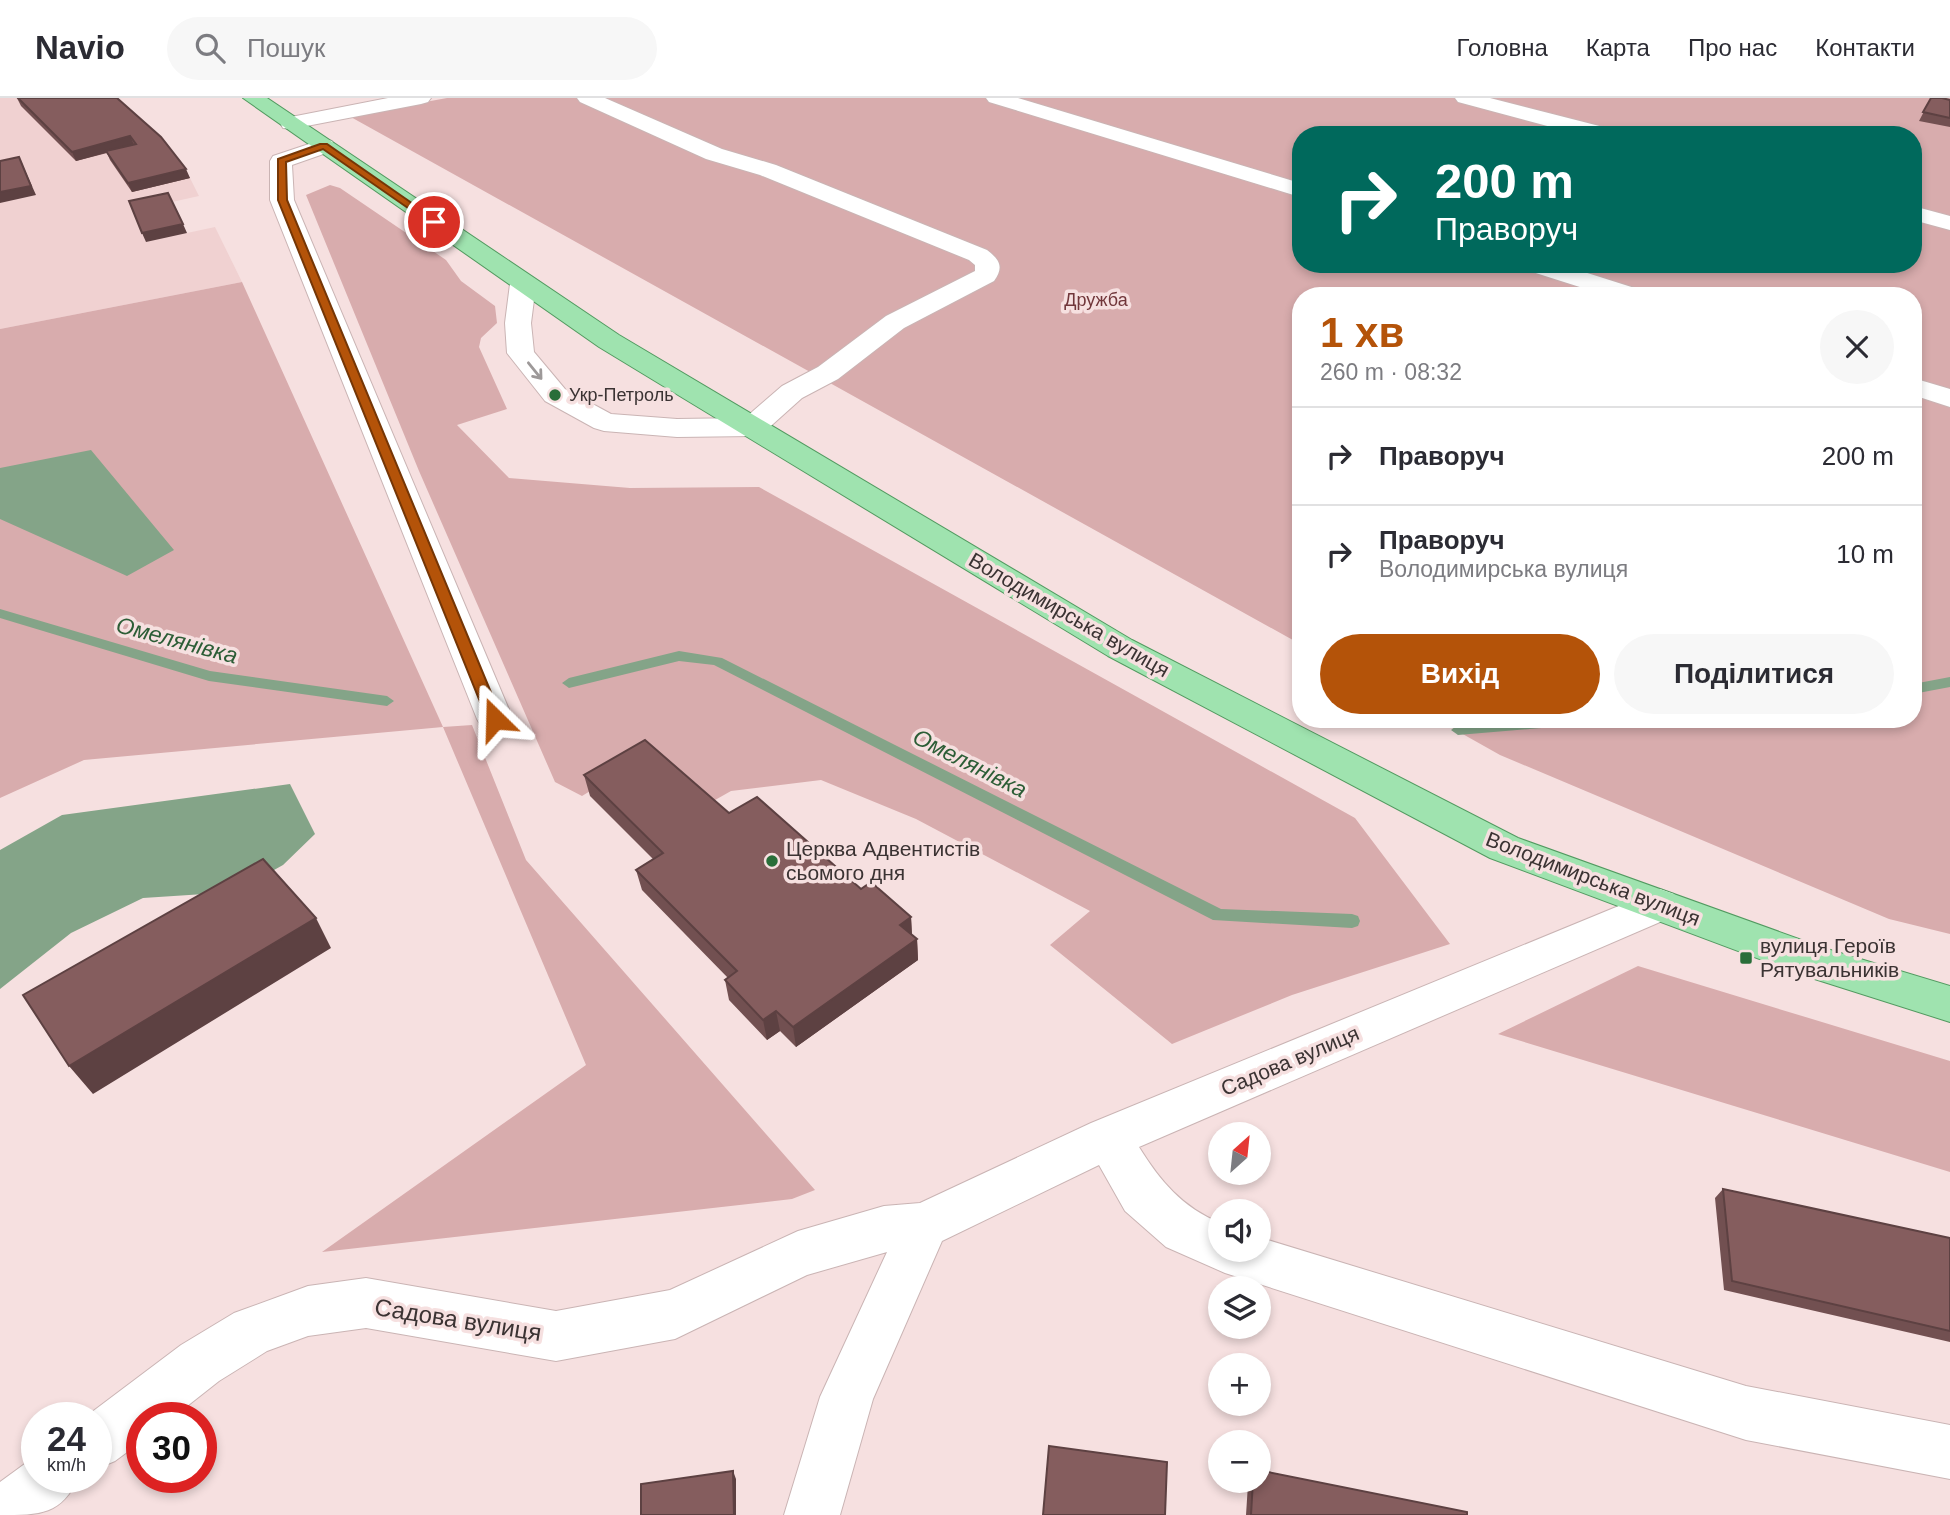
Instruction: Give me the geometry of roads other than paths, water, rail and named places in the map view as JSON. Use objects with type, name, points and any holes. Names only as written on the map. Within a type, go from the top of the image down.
[{"type":"main road","name":"Володимирська вулиця","points":[[253,98],[609,341],[1120,648],[1504,848],[1817,963],[1950,1004]]},
{"type":"street","points":[[291,123],[421,98]]},
{"type":"street","points":[[523,284],[518,323],[521,353],[555,395],[604,422],[677,428],[753,427],[792,392],[828,373],[895,322],[985,276],[988,271],[987,262],[968,251],[768,170],[714,154],[587,98]]},
{"type":"street","points":[[996,98],[1292,188]]},
{"type":"street","points":[[1465,98],[1572,126]]},
{"type":"street","points":[[324,146],[281,161],[282,200],[495,719]]},
{"type":"street","points":[[1922,215],[1950,223]]},
{"type":"street","points":[[1561,273],[1606,287]]},
{"type":"street","points":[[1922,389],[1950,398]]},
{"type":"street","name":"Садова вулиця","points":[[112,1430],[200,1363],[252,1331],[308,1311],[366,1304],[556,1336],[675,1314],[798,1254],[884,1229],[924,1225],[1108,1138],[1660,905]]},
{"type":"street","points":[[1108,1138],[1142,1195],[1183,1231],[1208,1242]]},
{"type":"street","points":[[812,1515],[847,1396],[924,1225]]},
{"type":"street","points":[[1263,1262],[1746,1413],[1950,1452]]},
{"type":"street","points":[[2,1515],[30,1493]]},
{"type":"waterway","name":"Омелянівка","points":[[0,613],[209,676],[387,701]]},
{"type":"waterway","name":"Омелянівка","points":[[569,683],[679,656],[717,661],[1219,915],[1352,921]]},
{"type":"waterway","name":"Омелянівка","points":[[1922,687],[1950,682]]},
{"type":"waterway","name":"Омелянівка","points":[[1458,730],[1482,728]]},
{"type":"place","name":"Укр-Петроль","points":[[555,395]]},
{"type":"place","name":"Церква Адвентистів сьомого дня","points":[[772,861]]},
{"type":"place","name":"вулиця Героїв Рятувальників","points":[[1746,958]]},
{"type":"park label","name":"Дружба","points":[[1096,300]]}]
